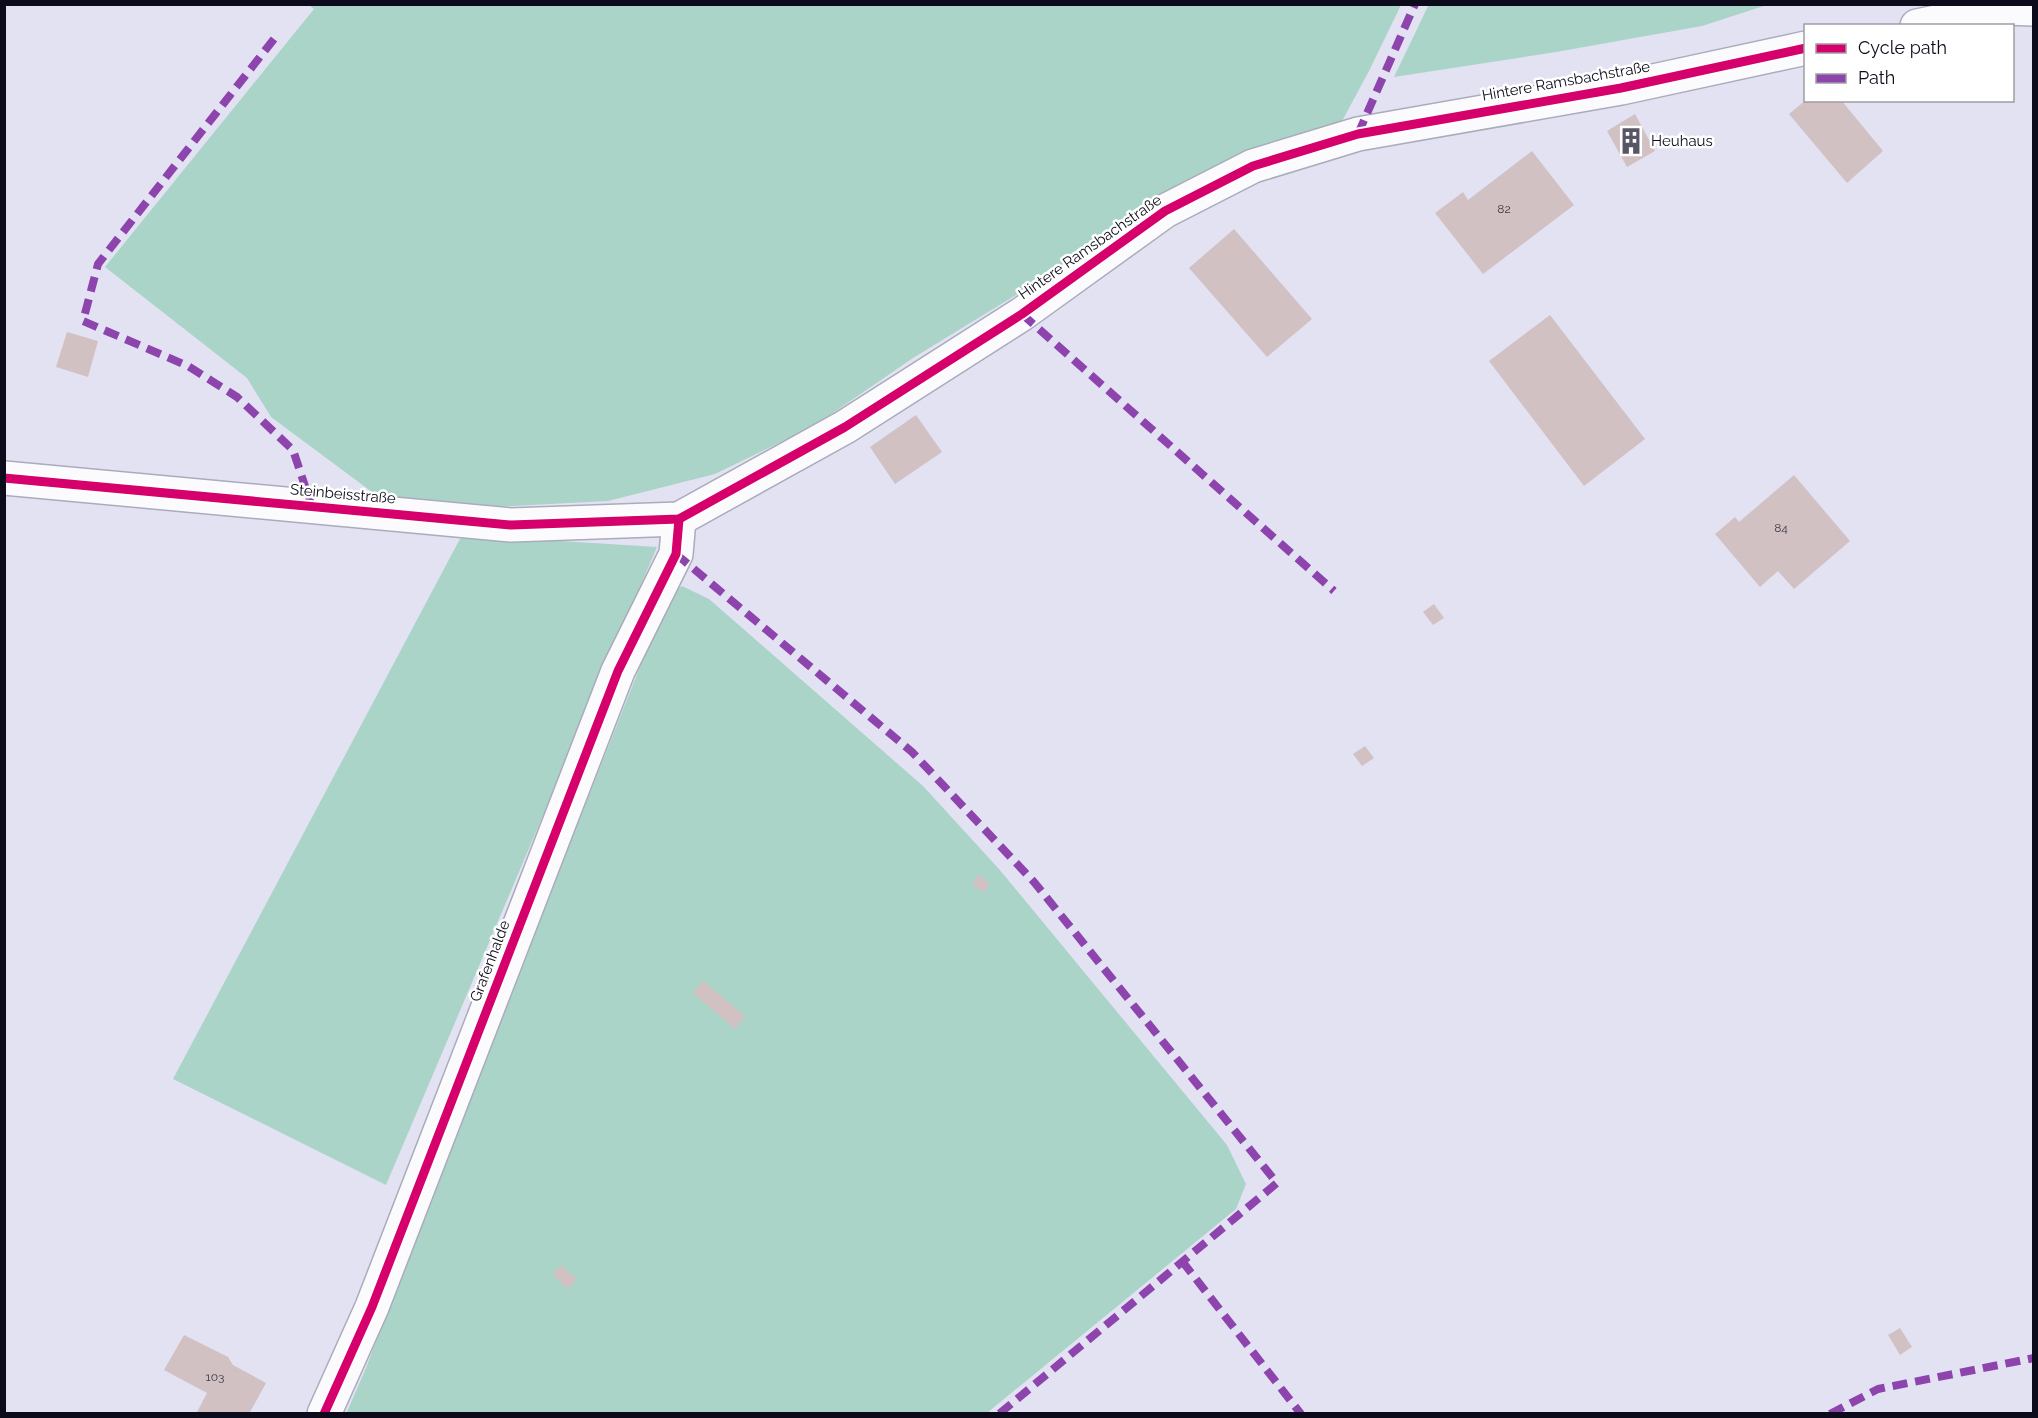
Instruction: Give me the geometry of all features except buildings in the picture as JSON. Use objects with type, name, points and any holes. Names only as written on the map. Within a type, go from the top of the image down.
[{"type":"street","points":[[1926,24],[2002,8],[2034,9]]},
{"type":"street","name":"Hintere Ramsbachstraße","points":[[679,519],[845,427],[1022,314],[1165,211],[1253,166],[1358,134],[1621,88],[1804,48]]},
{"type":"street","name":"Steinbeisstraße","points":[[4,478],[511,525],[679,519]]},
{"type":"street","name":"Grafenhalde","points":[[324,1413],[372,1307],[618,671],[676,554],[679,519]]},
{"type":"green space","points":[[1429,4],[1767,5],[1702,26],[1556,52],[1394,77]]},
{"type":"green space","points":[[309,5],[1401,5],[1341,123],[1168,195],[1042,279],[913,358],[814,426],[715,474],[608,501],[492,507],[376,495],[271,417],[247,378],[105,267],[314,9]]},
{"type":"green space","points":[[462,535],[657,547],[386,1185],[173,1079]]},
{"type":"green space","points":[[682,586],[709,599],[923,786],[999,869],[1227,1145],[1246,1184],[1236,1209],[987,1413],[346,1414],[366,1368],[424,1210],[669,594]]},
{"type":"marked path","points":[[1358,134],[1415,4]]},
{"type":"marked path","points":[[274,39],[98,264],[83,321],[188,366],[237,397],[293,450],[312,507]]},
{"type":"marked path","points":[[1022,314],[1334,591]]},
{"type":"marked path","points":[[676,554],[912,752],[1034,882],[1277,1183],[999,1414]]},
{"type":"marked path","points":[[1182,1261],[1301,1414]]},
{"type":"marked path","points":[[1830,1414],[1878,1389],[2034,1358]]},
{"type":"cycle path","points":[[4,478],[511,525],[679,519],[845,427],[1022,314],[1165,211],[1253,166],[1358,134],[1621,88],[1804,48]]},
{"type":"cycle path","points":[[324,1414],[372,1307],[618,671],[676,554],[679,519]]},
{"type":"place","name":"Heuhaus","points":[[1631,141]]}]
